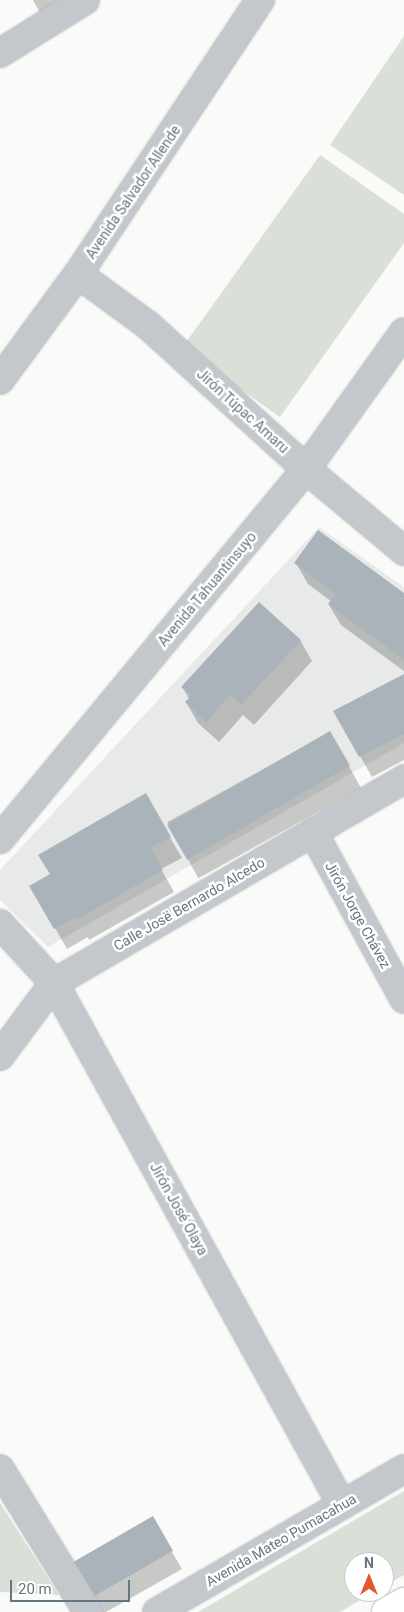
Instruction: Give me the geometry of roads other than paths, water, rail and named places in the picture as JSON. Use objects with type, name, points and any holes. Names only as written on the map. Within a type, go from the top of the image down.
[{"type":"main road","points":[[386,1612],[404,1602]]},
{"type":"street","points":[[0,53],[85,0]]},
{"type":"street","name":"Avenida Salvador Allende","points":[[0,380],[78,274],[260,0]]},
{"type":"street","name":"Jirón Túpac Amaru","points":[[78,274],[149,326],[306,468],[404,551]]},
{"type":"street","name":"Avenida Tahuantinsuyo","points":[[0,839],[306,468],[404,332]]},
{"type":"street","name":"Calle Josë Bernardo Alcedo","points":[[0,1056],[54,983],[404,779]]},
{"type":"street","name":"Jirón Jorge Chávez","points":[[313,832],[404,999]]},
{"type":"street","name":"Jirón José Olaya","points":[[0,924],[54,983],[342,1505]]},
{"type":"street","points":[[0,1469],[88,1612]]},
{"type":"street","name":"Avenida Mateo Pumacahua","points":[[157,1612],[404,1469]]}]
